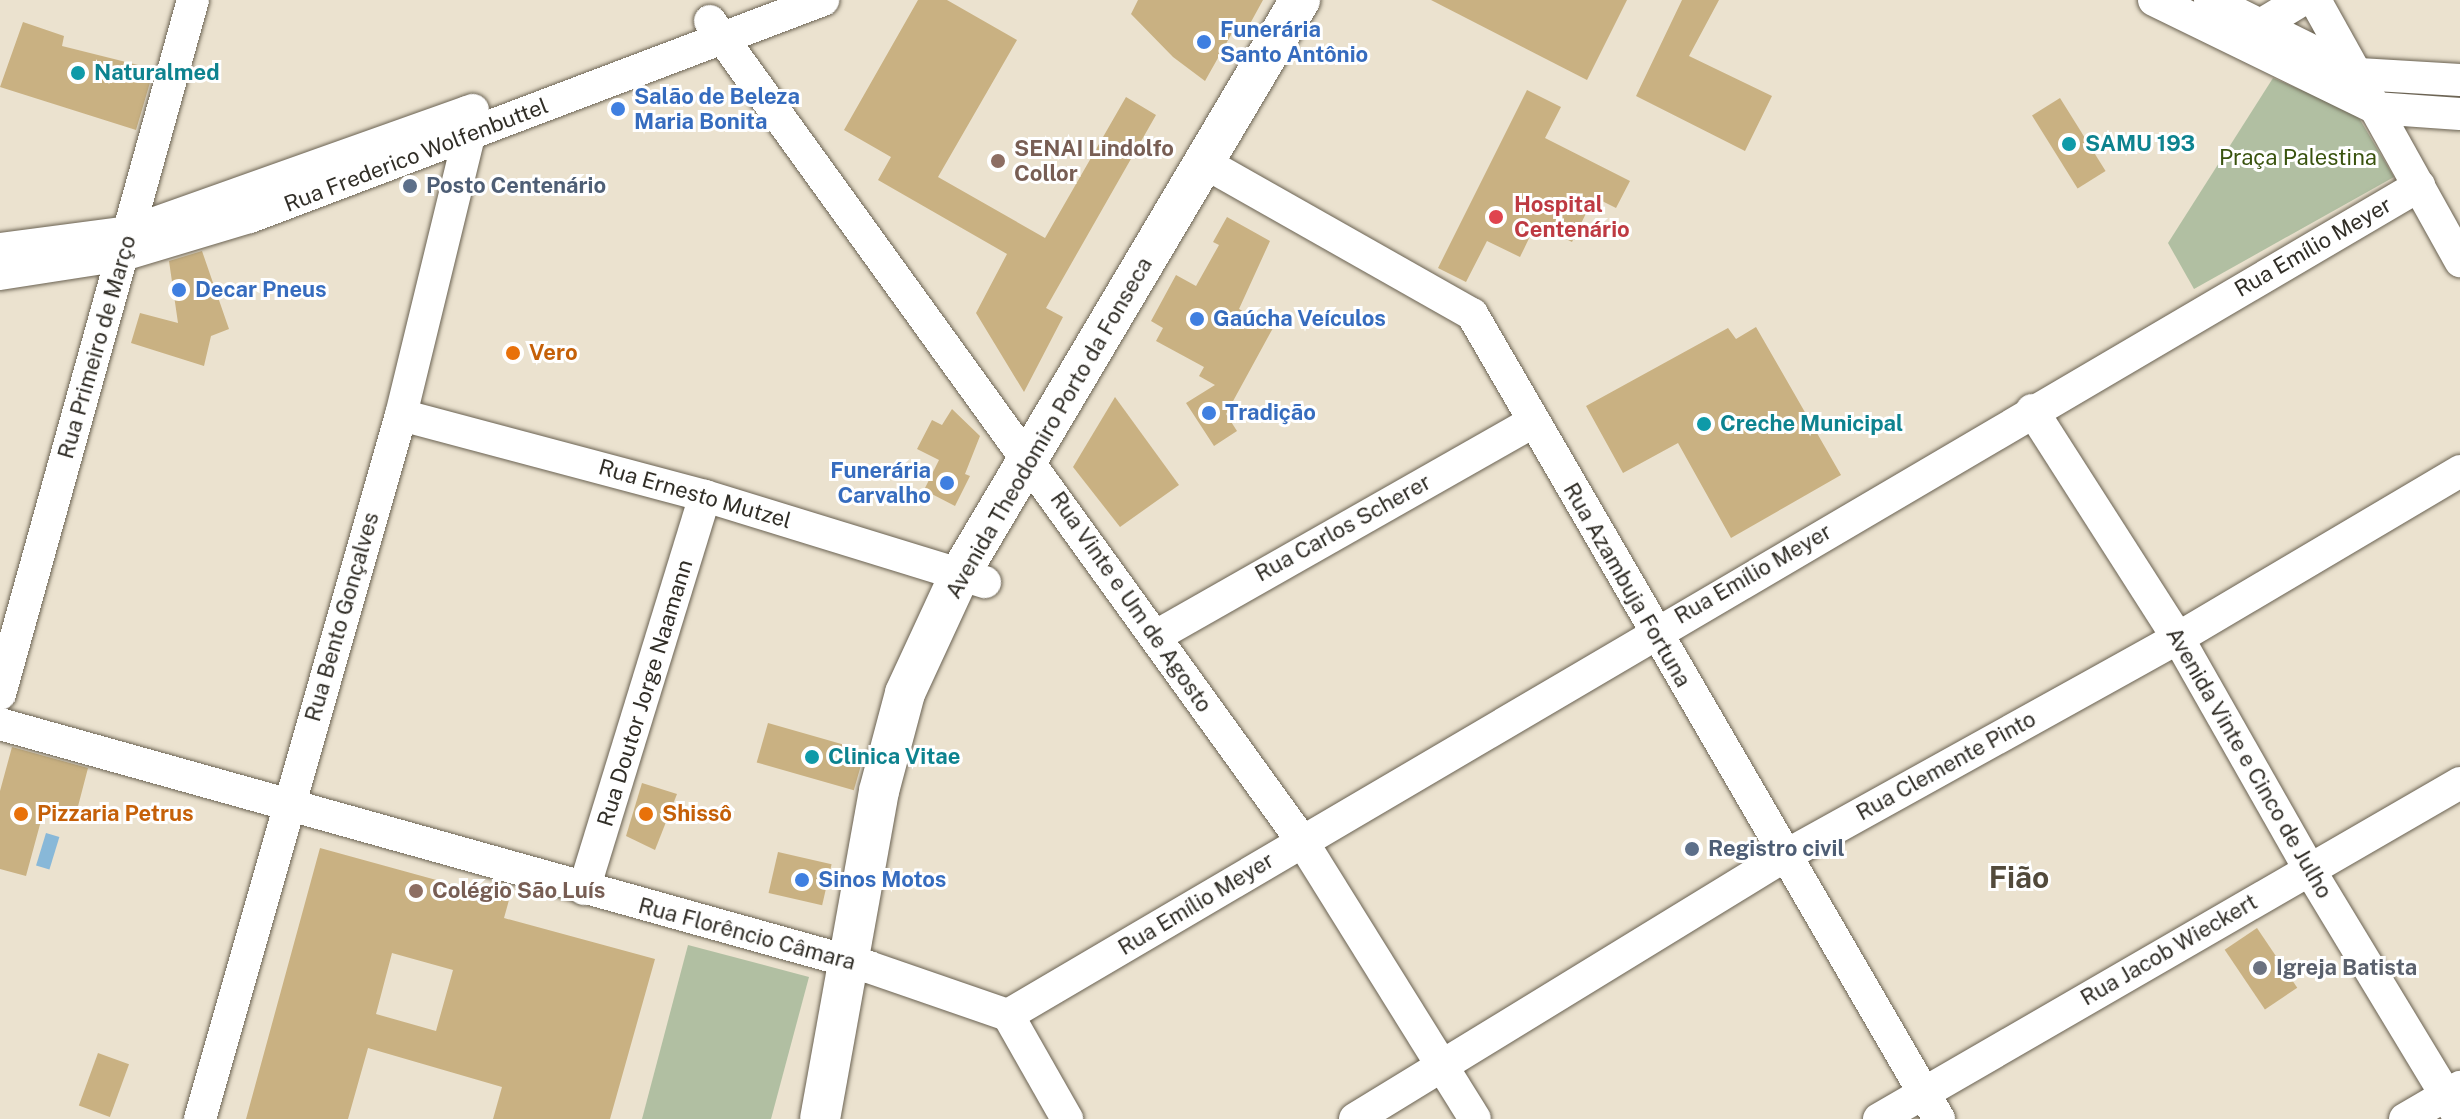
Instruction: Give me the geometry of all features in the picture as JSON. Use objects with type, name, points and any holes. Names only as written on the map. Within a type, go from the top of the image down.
[{"type":"main road","name":"Avenida Theodomiro Porto da Fonseca","points":[[1214,168],[1300,0]]},
{"type":"main road","name":"Avenida Theodomiro Porto da Fonseca","points":[[820,1119],[859,965],[905,693],[1214,168],[1324,0]]},
{"type":"main road","name":"Avenida Theodomiro Porto da Fonseca","points":[[844,1119],[859,965]]},
{"type":"street","name":"Rua Primeiro de Março","points":[[0,694],[193,0]]},
{"type":"street","name":"Rua Frederico Wolfenbuttel","points":[[717,30],[764,0]]},
{"type":"street","name":"Rua Frederico Wolfenbuttel","points":[[0,274],[126,244],[300,186],[717,30],[823,0]]},
{"type":"street","points":[[2210,0],[2359,74],[2460,80]]},
{"type":"street","points":[[2259,26],[2302,0]]},
{"type":"street","points":[[2315,0],[2359,74],[2460,261]]},
{"type":"street","points":[[2170,3],[2375,108],[2460,114]]},
{"type":"street","name":"Rua Vinte e Um de Agosto","points":[[717,30],[1037,469],[1302,841],[1475,1119]]},
{"type":"street","name":"Rua Bento Gonçalves","points":[[200,1119],[286,806],[401,415],[468,124]]},
{"type":"street","name":"Rua Azambuja Fortuna","points":[[1214,168],[1472,314],[1783,857],[1931,1106]]},
{"type":"street","name":"Rua Emílio Meyer","points":[[1008,1015],[2032,410],[2419,186]]},
{"type":"street","name":"Rua Frederico Wolfenbuttel","points":[[0,249],[126,244]]},
{"type":"street","name":"Avenida Vinte e Cinco de Julho","points":[[2032,410],[2178,638],[2309,869],[2455,1100]]},
{"type":"street","name":"Rua Ernesto Mutzel","points":[[401,415],[705,496],[973,577]]},
{"type":"street","name":"Rua Carlos Scherer","points":[[1156,636],[1533,422]]},
{"type":"street","name":"Rua Clemente Pinto","points":[[1355,1119],[1443,1068],[1783,857],[2178,638],[2460,471]]},
{"type":"street","name":"Rua Doutor Jorge Naamann","points":[[584,889],[705,496]]},
{"type":"street","name":"Rua Florêncio Câmara","points":[[0,724],[859,965],[1008,1015]]},
{"type":"street","name":"Rua Jacob Wieckert","points":[[1879,1119],[1931,1106],[2309,869],[2460,783]]},
{"type":"street","points":[[1008,1015],[1067,1119]]},
{"type":"street","points":[[2405,1119],[2455,1100]]},
{"type":"green space","name":"Praça Palestina","points":[[2273,78],[2356,113],[2394,177],[2194,289],[2168,243]]},
{"type":"green space","points":[[688,945],[809,977],[771,1119],[642,1119]]},
{"type":"water","points":[[46,833],[59,837],[49,870],[36,866]]},
{"type":"building","points":[[918,0],[947,0],[1017,40],[938,177],[1045,238],[1126,97],[1156,115],[1046,308],[1063,317],[1024,392],[976,313],[1007,254],[878,180],[891,157],[844,130]]},
{"type":"building","points":[[1138,0],[1263,0],[1246,31],[1236,26],[1205,81],[1173,57],[1131,14]]},
{"type":"building","points":[[1431,0],[1627,0],[1587,80]]},
{"type":"building","points":[[1682,0],[1719,0],[1689,56],[1772,96],[1745,151],[1636,96]]},
{"type":"building","name":"Naturalmed","points":[[23,22],[64,36],[62,46],[154,69],[136,130],[0,87]]},
{"type":"building","points":[[1527,90],[1561,107],[1545,138],[1630,181],[1616,208],[1594,197],[1572,242],[1536,224],[1520,257],[1487,241],[1466,282],[1438,268]]},
{"type":"building","name":"SAMU 193","points":[[2060,98],[2106,171],[2078,188],[2032,115]]},
{"type":"building","points":[[1227,217],[1270,241],[1239,309],[1273,328],[1226,414],[1237,431],[1214,446],[1186,403],[1215,385],[1199,376],[1204,367],[1156,341],[1163,328],[1151,321],[1176,275],[1196,286],[1219,245],[1213,242]]},
{"type":"building","points":[[202,251],[229,329],[211,336],[204,366],[131,343],[140,313],[178,323],[169,261]]},
{"type":"building","name":"Creche Municipal","points":[[1756,327],[1841,475],[1731,538],[1678,443],[1623,473],[1586,406],[1728,328],[1736,339]]},
{"type":"building","points":[[1115,397],[1179,485],[1120,527],[1073,467]]},
{"type":"building","points":[[952,409],[980,436],[965,474],[970,476],[955,506],[924,490],[939,460],[917,449],[932,420],[942,425]]},
{"type":"building","name":"Clinica Vitae","points":[[768,723],[865,751],[854,790],[757,762]]},
{"type":"building","points":[[12,747],[88,768],[76,814],[45,806],[26,876],[0,869],[0,791]]},
{"type":"building","points":[[642,783],[677,794],[655,850],[626,836]]},
{"type":"building","points":[[320,848],[509,900],[504,918],[655,959],[610,1119],[493,1119],[502,1087],[368,1048],[348,1119],[246,1119]],"holes":[[[392,953],[453,970],[436,1031],[376,1014]]]},
{"type":"building","points":[[778,852],[832,864],[822,905],[769,893]]},
{"type":"building","name":"Igreja Batista","points":[[2257,928],[2297,988],[2265,1009],[2225,950]]},
{"type":"building","points":[[98,1053],[129,1064],[110,1117],[79,1106]]},
{"type":"place","name":"Funerária Santo Antônio","points":[[1204,42]]},
{"type":"place","name":"Naturalmed","points":[[78,73]]},
{"type":"place","name":"Salão de Beleza Maria Bonita","points":[[618,109]]},
{"type":"place","name":"SAMU 193","points":[[2069,144]]},
{"type":"place","name":"SENAI Lindolfo Collor","points":[[998,161]]},
{"type":"place","name":"Posto Centenário","points":[[410,186]]},
{"type":"place","name":"Hospital Centenário","points":[[1496,217]]},
{"type":"place","name":"Decar Pneus","points":[[179,290]]},
{"type":"place","name":"Gaúcha Veículos","points":[[1197,319]]},
{"type":"place","name":"Vero","points":[[513,353]]},
{"type":"place","name":"Tradição","points":[[1209,413]]},
{"type":"place","name":"Creche Municipal","points":[[1704,424]]},
{"type":"place","name":"Funerária Carvalho","points":[[947,483]]},
{"type":"place","name":"Clinica Vitae","points":[[812,757]]},
{"type":"place","name":"Pizzaria Petrus","points":[[21,814]]},
{"type":"place","name":"Shissô","points":[[646,814]]},
{"type":"place","name":"Registro civil","points":[[1692,849]]},
{"type":"place","name":"Sinos Motos","points":[[802,880]]},
{"type":"place","name":"Colégio São Luís","points":[[416,891]]},
{"type":"place","name":"Igreja Batista","points":[[2260,968]]},
{"type":"district","name":"Fião","points":[[2019,877]]}]
